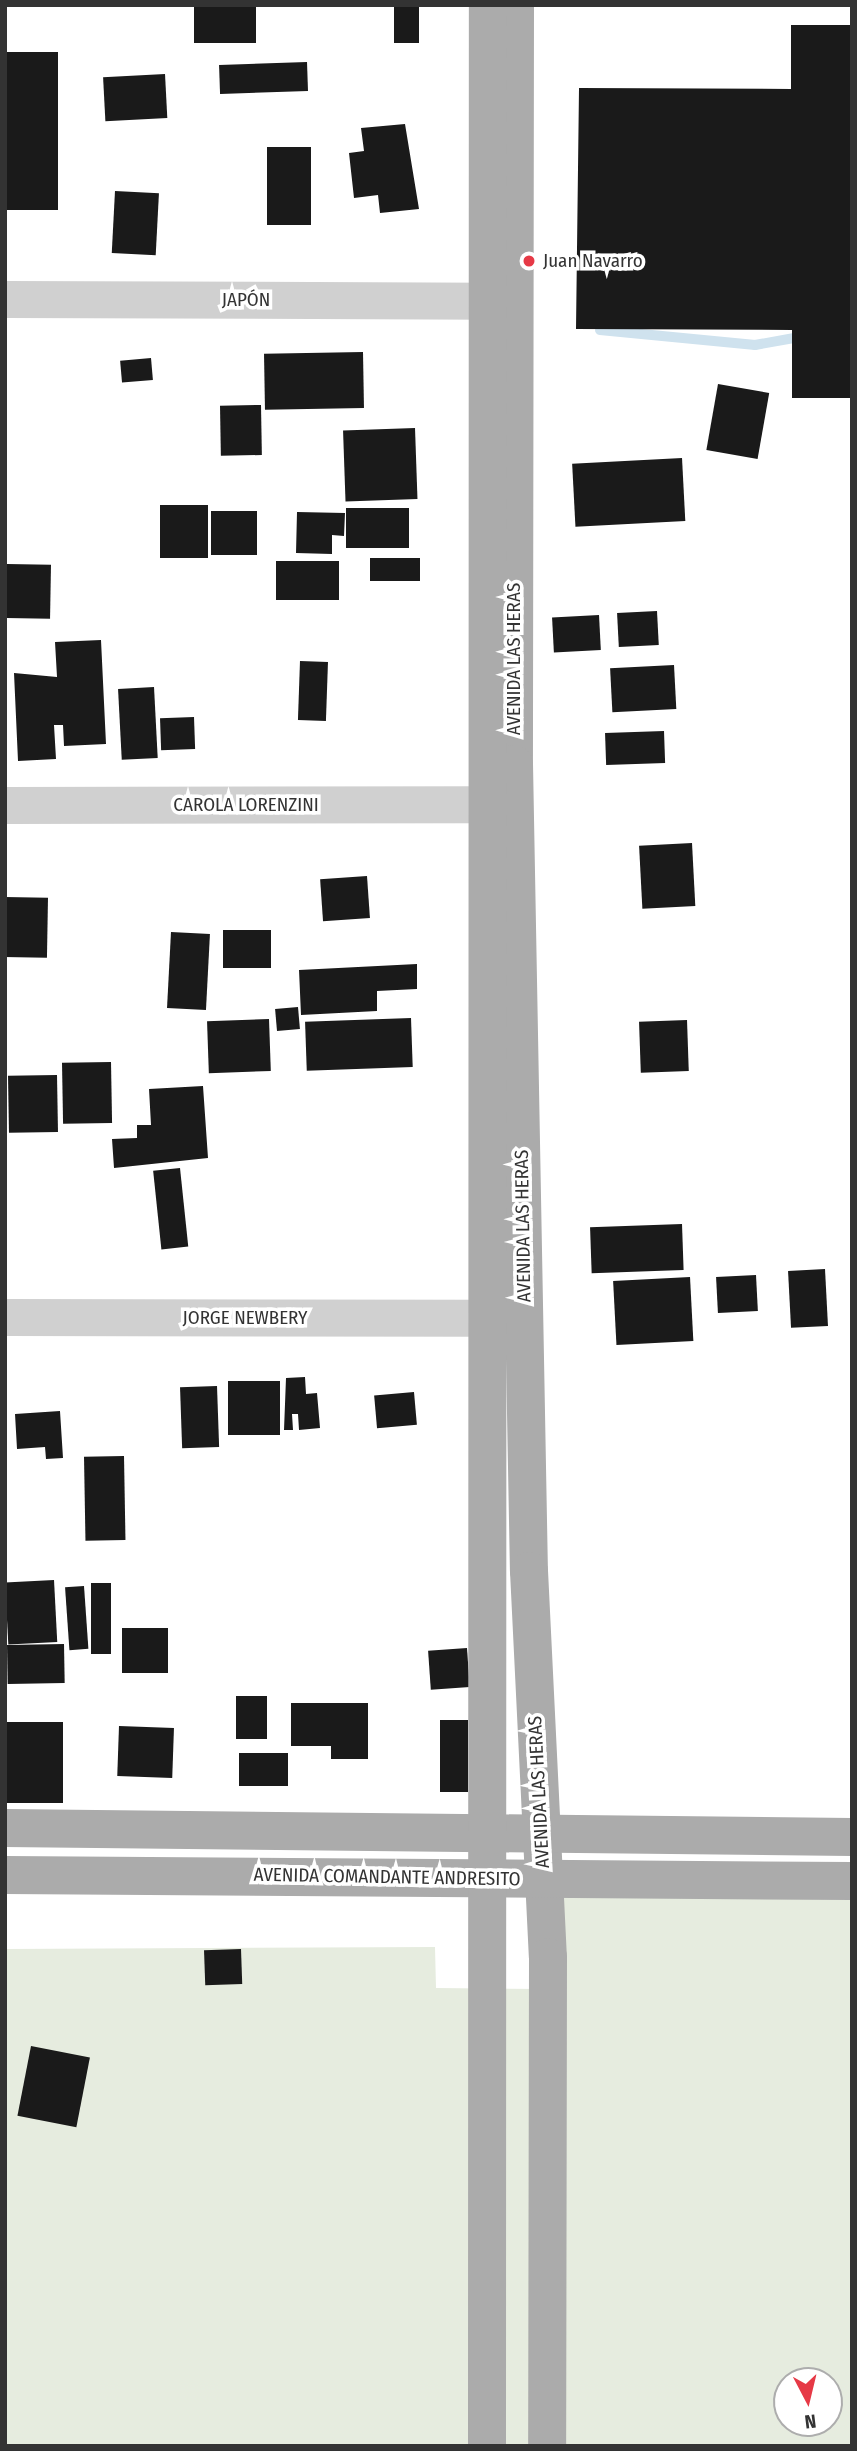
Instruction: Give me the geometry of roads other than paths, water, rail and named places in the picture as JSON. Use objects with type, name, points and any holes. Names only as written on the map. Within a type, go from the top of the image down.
[{"type":"main road","name":"AVENIDA LAS HERAS","points":[[487,2446],[488,5]]},
{"type":"main road","name":"AVENIDA LAS HERAS","points":[[515,5],[514,764],[529,1571],[544,1879],[547,2446]]},
{"type":"main road","points":[[5,1828],[489,1837],[852,1838]]},
{"type":"main road","name":"AVENIDA COMANDANTE ANDRESITO","points":[[5,1875],[852,1881]]},
{"type":"street","name":"JAPÓN","points":[[5,299],[488,301]]},
{"type":"street","name":"CAROLA LORENZINI","points":[[5,805],[486,804]]},
{"type":"street","name":"JORGE NEWBERY","points":[[5,1317],[486,1318]]},
{"type":"waterway","points":[[600,330],[755,345],[805,336]]},
{"type":"place","name":"Juan Navarro","points":[[529,261]]}]
